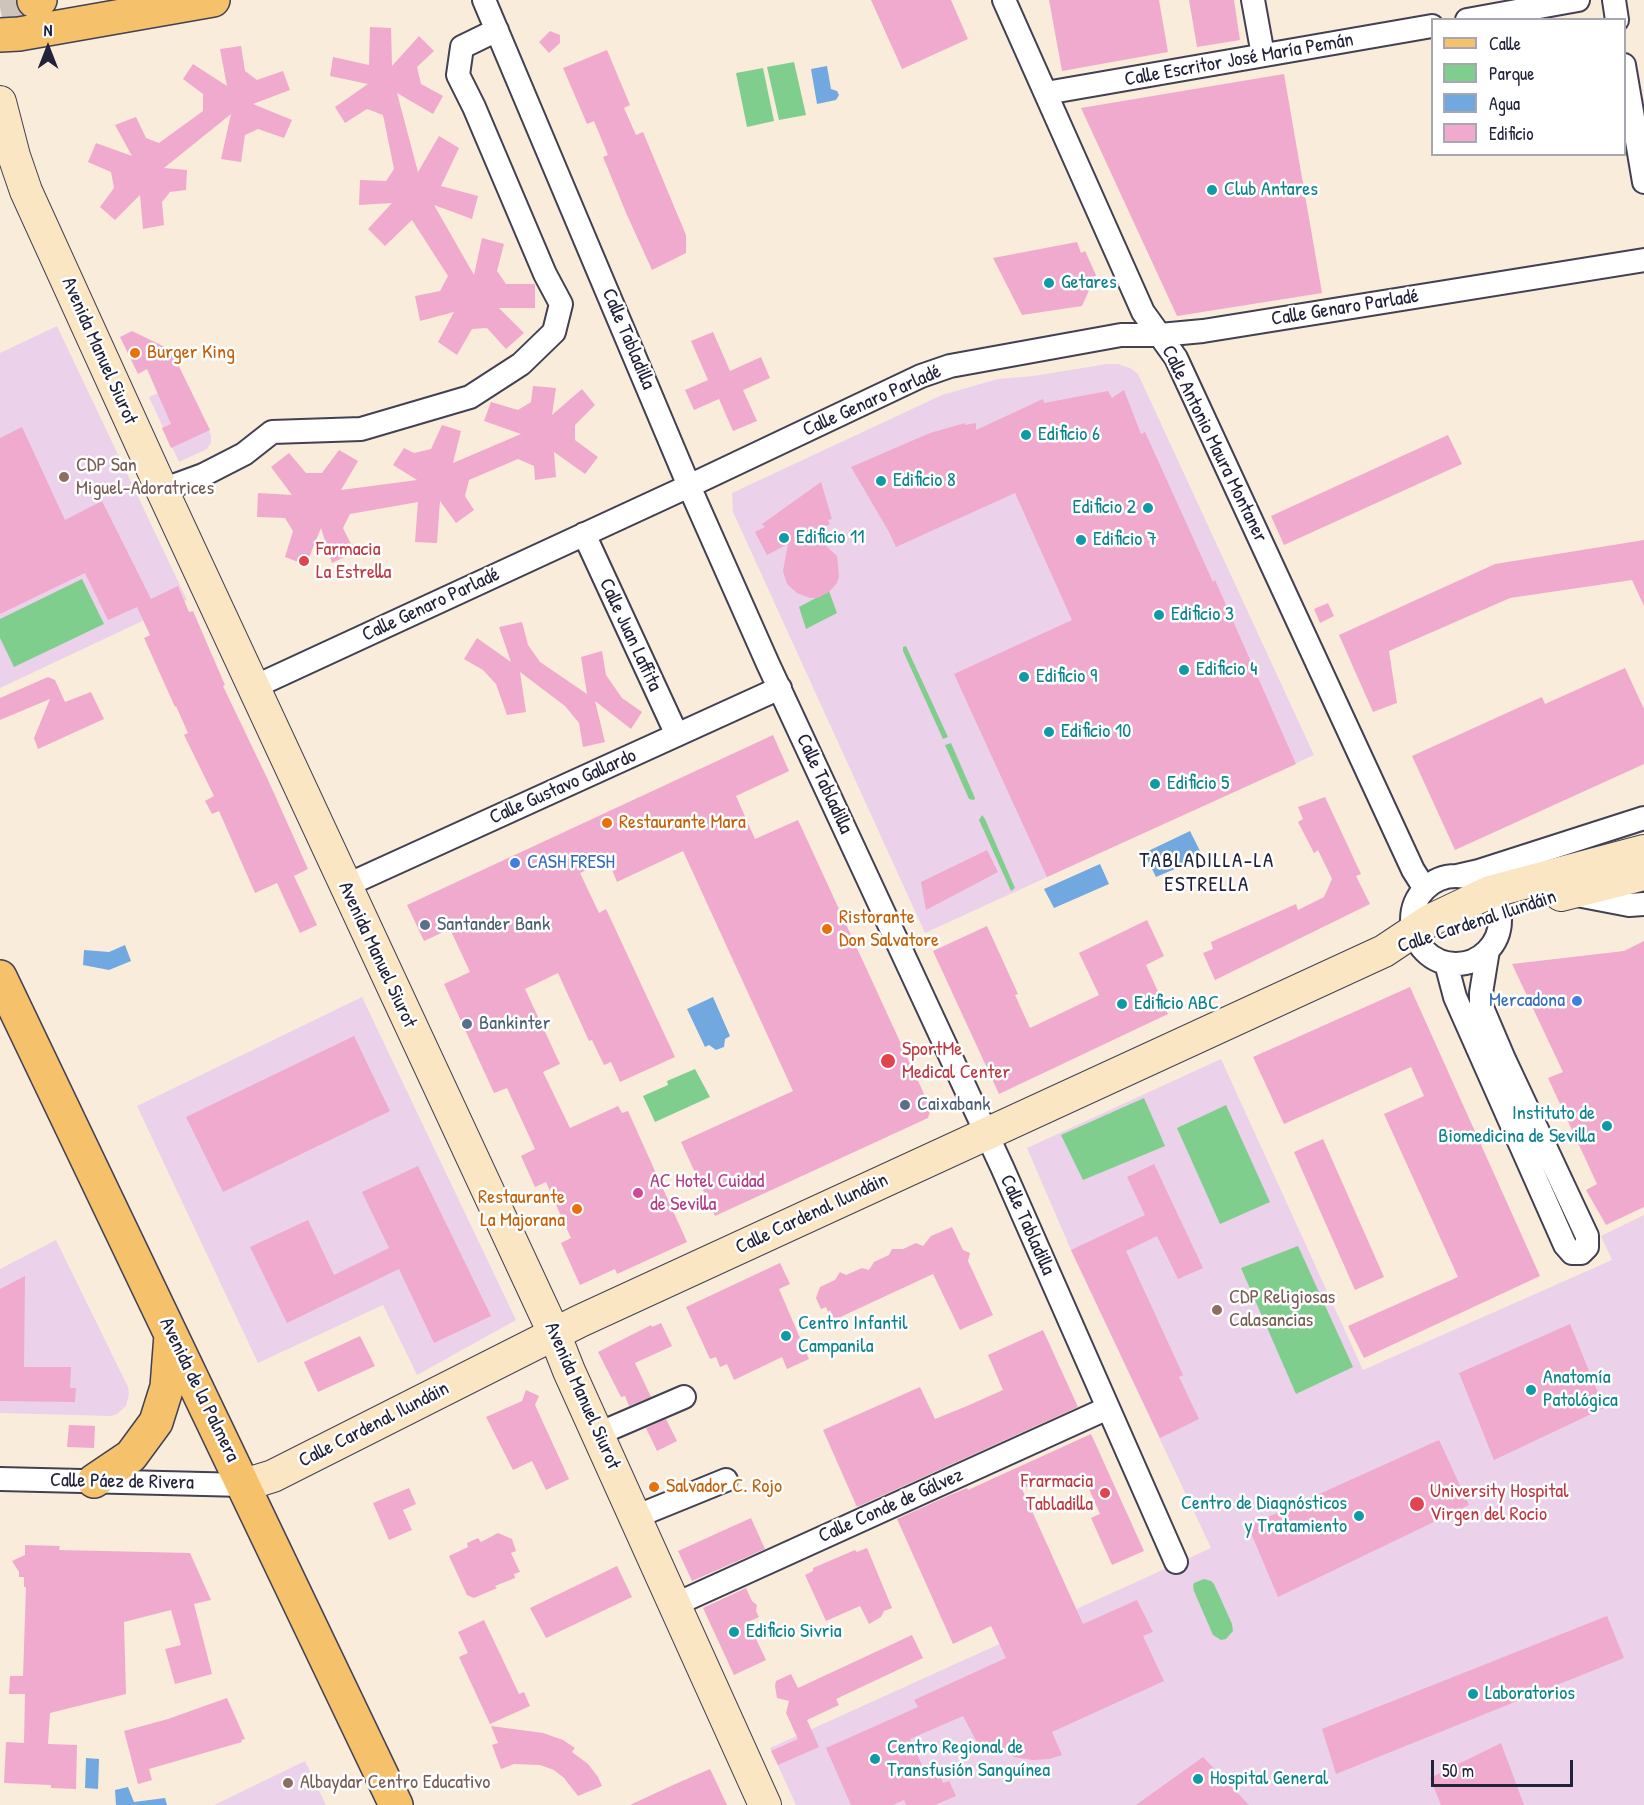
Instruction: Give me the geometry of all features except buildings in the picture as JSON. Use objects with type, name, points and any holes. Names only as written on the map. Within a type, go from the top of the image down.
[{"type":"main road","points":[[0,35],[19,34],[213,0]]},
{"type":"main road","name":"Avenida Manuel Siurot","points":[[0,102],[26,191],[162,490],[554,1334],[765,1805]]},
{"type":"main road","name":"Calle Cardenal Ilundáin","points":[[244,1485],[273,1476],[554,1334],[1384,951],[1416,938],[1442,937],[1494,902],[1644,851]]},
{"type":"main road","name":"Calle Cardenal Ilundáin","points":[[1494,902],[1569,893],[1644,874]]},
{"type":"main road","name":"Avenida de la Palmera","points":[[0,977],[396,1805]]},
{"type":"main road","points":[[94,1481],[131,1456],[156,1422],[167,1387],[171,1333]]},
{"type":"street","name":"Calle Tabladilla","points":[[484,0],[689,486],[986,1134],[1176,1562]]},
{"type":"street","name":"Calle Antonio Maura Montaner","points":[[1004,0],[1143,312],[1176,358],[1413,870],[1425,889]]},
{"type":"street","points":[[1253,0],[1263,55]]},
{"type":"street","points":[[1478,18],[1578,0]]},
{"type":"street","points":[[1614,0],[1617,18]]},
{"type":"street","name":"Calle Escritor José María Pemán","points":[[1046,93],[1431,26]]},
{"type":"street","points":[[162,490],[203,475],[244,454],[272,432],[361,429],[470,397],[521,364],[554,332],[561,304],[545,274],[474,107],[458,75],[462,47],[497,30]]},
{"type":"street","points":[[1626,77],[1644,182]]},
{"type":"street","name":"Calle Genaro Parladé","points":[[254,687],[921,376],[950,366],[1121,335],[1160,335],[1203,331],[1644,260]]},
{"type":"street","name":"Calle Juan Laffita","points":[[584,534],[677,735]]},
{"type":"street","name":"Calle Gustavo Gallardo","points":[[345,886],[780,688]]},
{"type":"street","points":[[1488,950],[1473,961],[1455,964],[1446,963],[1431,956],[1416,938],[1412,913],[1419,896],[1425,889],[1442,879],[1479,871],[1644,818]]},
{"type":"street","points":[[1446,963],[1455,997],[1568,1250],[1576,1254],[1581,1253],[1588,1243],[1481,1005],[1488,950],[1498,932],[1494,902],[1473,880],[1452,877]]},
{"type":"street","name":"Calle Cardenal Ilundáin","points":[[1569,893],[1629,905],[1644,904]]},
{"type":"street","points":[[1551,1213],[1572,1204]]},
{"type":"street","points":[[598,1434],[684,1397]]},
{"type":"street","name":"Calle Conde de Gálvez","points":[[674,1605],[1108,1408]]},
{"type":"street","name":"Calle Páez de Rivera","points":[[0,1479],[244,1485]]},
{"type":"street","points":[[635,1517],[726,1480]]},
{"type":"shaded area","name":"CDP San Miguel-Adoratrices","points":[[57,326],[187,600],[0,688],[0,353]]},
{"type":"shaded area","points":[[1118,364],[1138,374],[1314,755],[925,933],[733,512],[732,493],[942,395],[998,379]]},
{"type":"shaded area","points":[[185,381],[211,435],[211,443],[207,449],[179,462],[149,397]]},
{"type":"shaded area","points":[[362,997],[516,1320],[417,1375],[383,1305],[258,1363],[137,1106]]},
{"type":"shaded area","name":"University Hospital Virgen del Rocio","points":[[1221,1059],[1363,1370],[1612,1260],[1601,1236],[1644,1215],[1644,1805],[796,1805],[770,1748],[1211,1548],[1071,1250],[1027,1148]]},
{"type":"shaded area","points":[[56,1240],[128,1387],[126,1406],[111,1416],[0,1413],[0,1269]]},
{"type":"shaded area","name":"Albaydar Centro Educativo","points":[[305,1761],[326,1805],[214,1805]]},
{"type":"green space","points":[[794,62],[806,115],[779,120],[767,67]]},
{"type":"green space","points":[[763,68],[774,121],[747,127],[736,73]]},
{"type":"green space","points":[[82,579],[104,624],[14,667],[0,638],[0,619]]},
{"type":"green space","points":[[829,591],[837,613],[806,629],[799,607]]},
{"type":"green space","points":[[906,646],[948,737],[943,739],[903,651],[903,647]]},
{"type":"green space","points":[[951,743],[974,800],[969,799],[945,745]]},
{"type":"green space","points":[[982,815],[1015,888],[1011,891],[979,820]]},
{"type":"green space","points":[[695,1069],[710,1097],[655,1122],[643,1096],[668,1085],[667,1081]]},
{"type":"green space","points":[[1144,1098],[1165,1146],[1083,1180],[1061,1135]]},
{"type":"green space","points":[[1226,1105],[1270,1202],[1220,1224],[1177,1128]]},
{"type":"green space","points":[[1298,1246],[1353,1367],[1296,1394],[1241,1268]]},
{"type":"green space","points":[[1204,1579],[1214,1584],[1232,1624],[1233,1631],[1226,1639],[1221,1640],[1213,1635],[1194,1591],[1194,1583]]},
{"type":"water","points":[[827,66],[831,89],[837,91],[839,95],[836,100],[817,104],[811,69]]},
{"type":"water","points":[[1190,831],[1203,857],[1156,877],[1144,853]]},
{"type":"water","points":[[1100,864],[1109,884],[1054,908],[1044,889]]},
{"type":"water","points":[[125,945],[131,961],[109,970],[83,965],[84,950],[109,952]]},
{"type":"water","points":[[713,997],[730,1036],[725,1039],[724,1047],[716,1050],[709,1045],[705,1047],[687,1009]]},
{"type":"water","points":[[86,1758],[99,1759],[98,1789],[85,1788]]},
{"type":"water","points":[[128,1787],[134,1802],[165,1798],[167,1805],[116,1805],[115,1790]]},
{"type":"tunnel","points":[[0,7],[34,1]]},
{"type":"place","name":"Club Antares","points":[[1212,190]]},
{"type":"place","name":"Getares","points":[[1049,283]]},
{"type":"place","name":"Burger King","points":[[135,353]]},
{"type":"place","name":"Edificio 6","points":[[1026,435]]},
{"type":"place","name":"CDP San Miguel-Adoratrices","points":[[64,477]]},
{"type":"place","name":"Edificio 8","points":[[881,481]]},
{"type":"place","name":"Edificio 2","points":[[1148,508]]},
{"type":"place","name":"Edificio 11","points":[[784,538]]},
{"type":"place","name":"Edificio 7","points":[[1081,540]]},
{"type":"place","name":"Farmacia La Estrella","points":[[304,561]]},
{"type":"place","name":"Edificio 3","points":[[1159,615]]},
{"type":"place","name":"Edificio 4","points":[[1184,670]]},
{"type":"place","name":"Edificio 9","points":[[1024,677]]},
{"type":"place","name":"Edificio 10","points":[[1049,732]]},
{"type":"place","name":"Edificio 5","points":[[1155,784]]},
{"type":"place","name":"Restaurante Mara","points":[[607,823]]},
{"type":"place","name":"CASH FRESH","points":[[515,863]]},
{"type":"place","name":"Santander Bank","points":[[425,925]]},
{"type":"place","name":"Ristorante Don Salvatore","points":[[827,929]]},
{"type":"place","name":"Mercadona","points":[[1577,1001]]},
{"type":"place","name":"Edificio ABC","points":[[1122,1004]]},
{"type":"place","name":"Bankinter","points":[[467,1024]]},
{"type":"place","name":"SportMe Medical Center","points":[[888,1061]]},
{"type":"place","name":"Caixabank","points":[[905,1105]]},
{"type":"place","name":"Instituto de Biomedicina de Sevilla","points":[[1607,1126]]},
{"type":"place","name":"AC Hotel Cuidad de Sevilla","points":[[638,1193]]},
{"type":"place","name":"Restaurante La Majorana","points":[[577,1209]]},
{"type":"place","name":"CDP Religiosas Calasancias","points":[[1217,1310]]},
{"type":"place","name":"Centro Infantil Campanila","points":[[786,1336]]},
{"type":"place","name":"Anatomía Patológica","points":[[1531,1390]]},
{"type":"place","name":"Salvador C. Rojo","points":[[654,1487]]},
{"type":"place","name":"Frarmacia Tabladilla","points":[[1105,1493]]},
{"type":"place","name":"University Hospital Virgen del Rocio","points":[[1417,1504]]},
{"type":"place","name":"Centro de Diagnósticos y Tratamiento","points":[[1359,1516]]},
{"type":"place","name":"Edificio Sivria","points":[[734,1632]]},
{"type":"place","name":"Laboratorios","points":[[1473,1694]]},
{"type":"place","name":"Centro Regional de Transfusión Sanguínea","points":[[875,1759]]},
{"type":"place","name":"Hospital General","points":[[1198,1779]]},
{"type":"place","name":"Albaydar Centro Educativo","points":[[288,1783]]},
{"type":"district","name":"TABLADILLA-LA ESTRELLA","points":[[1207,873]]}]
